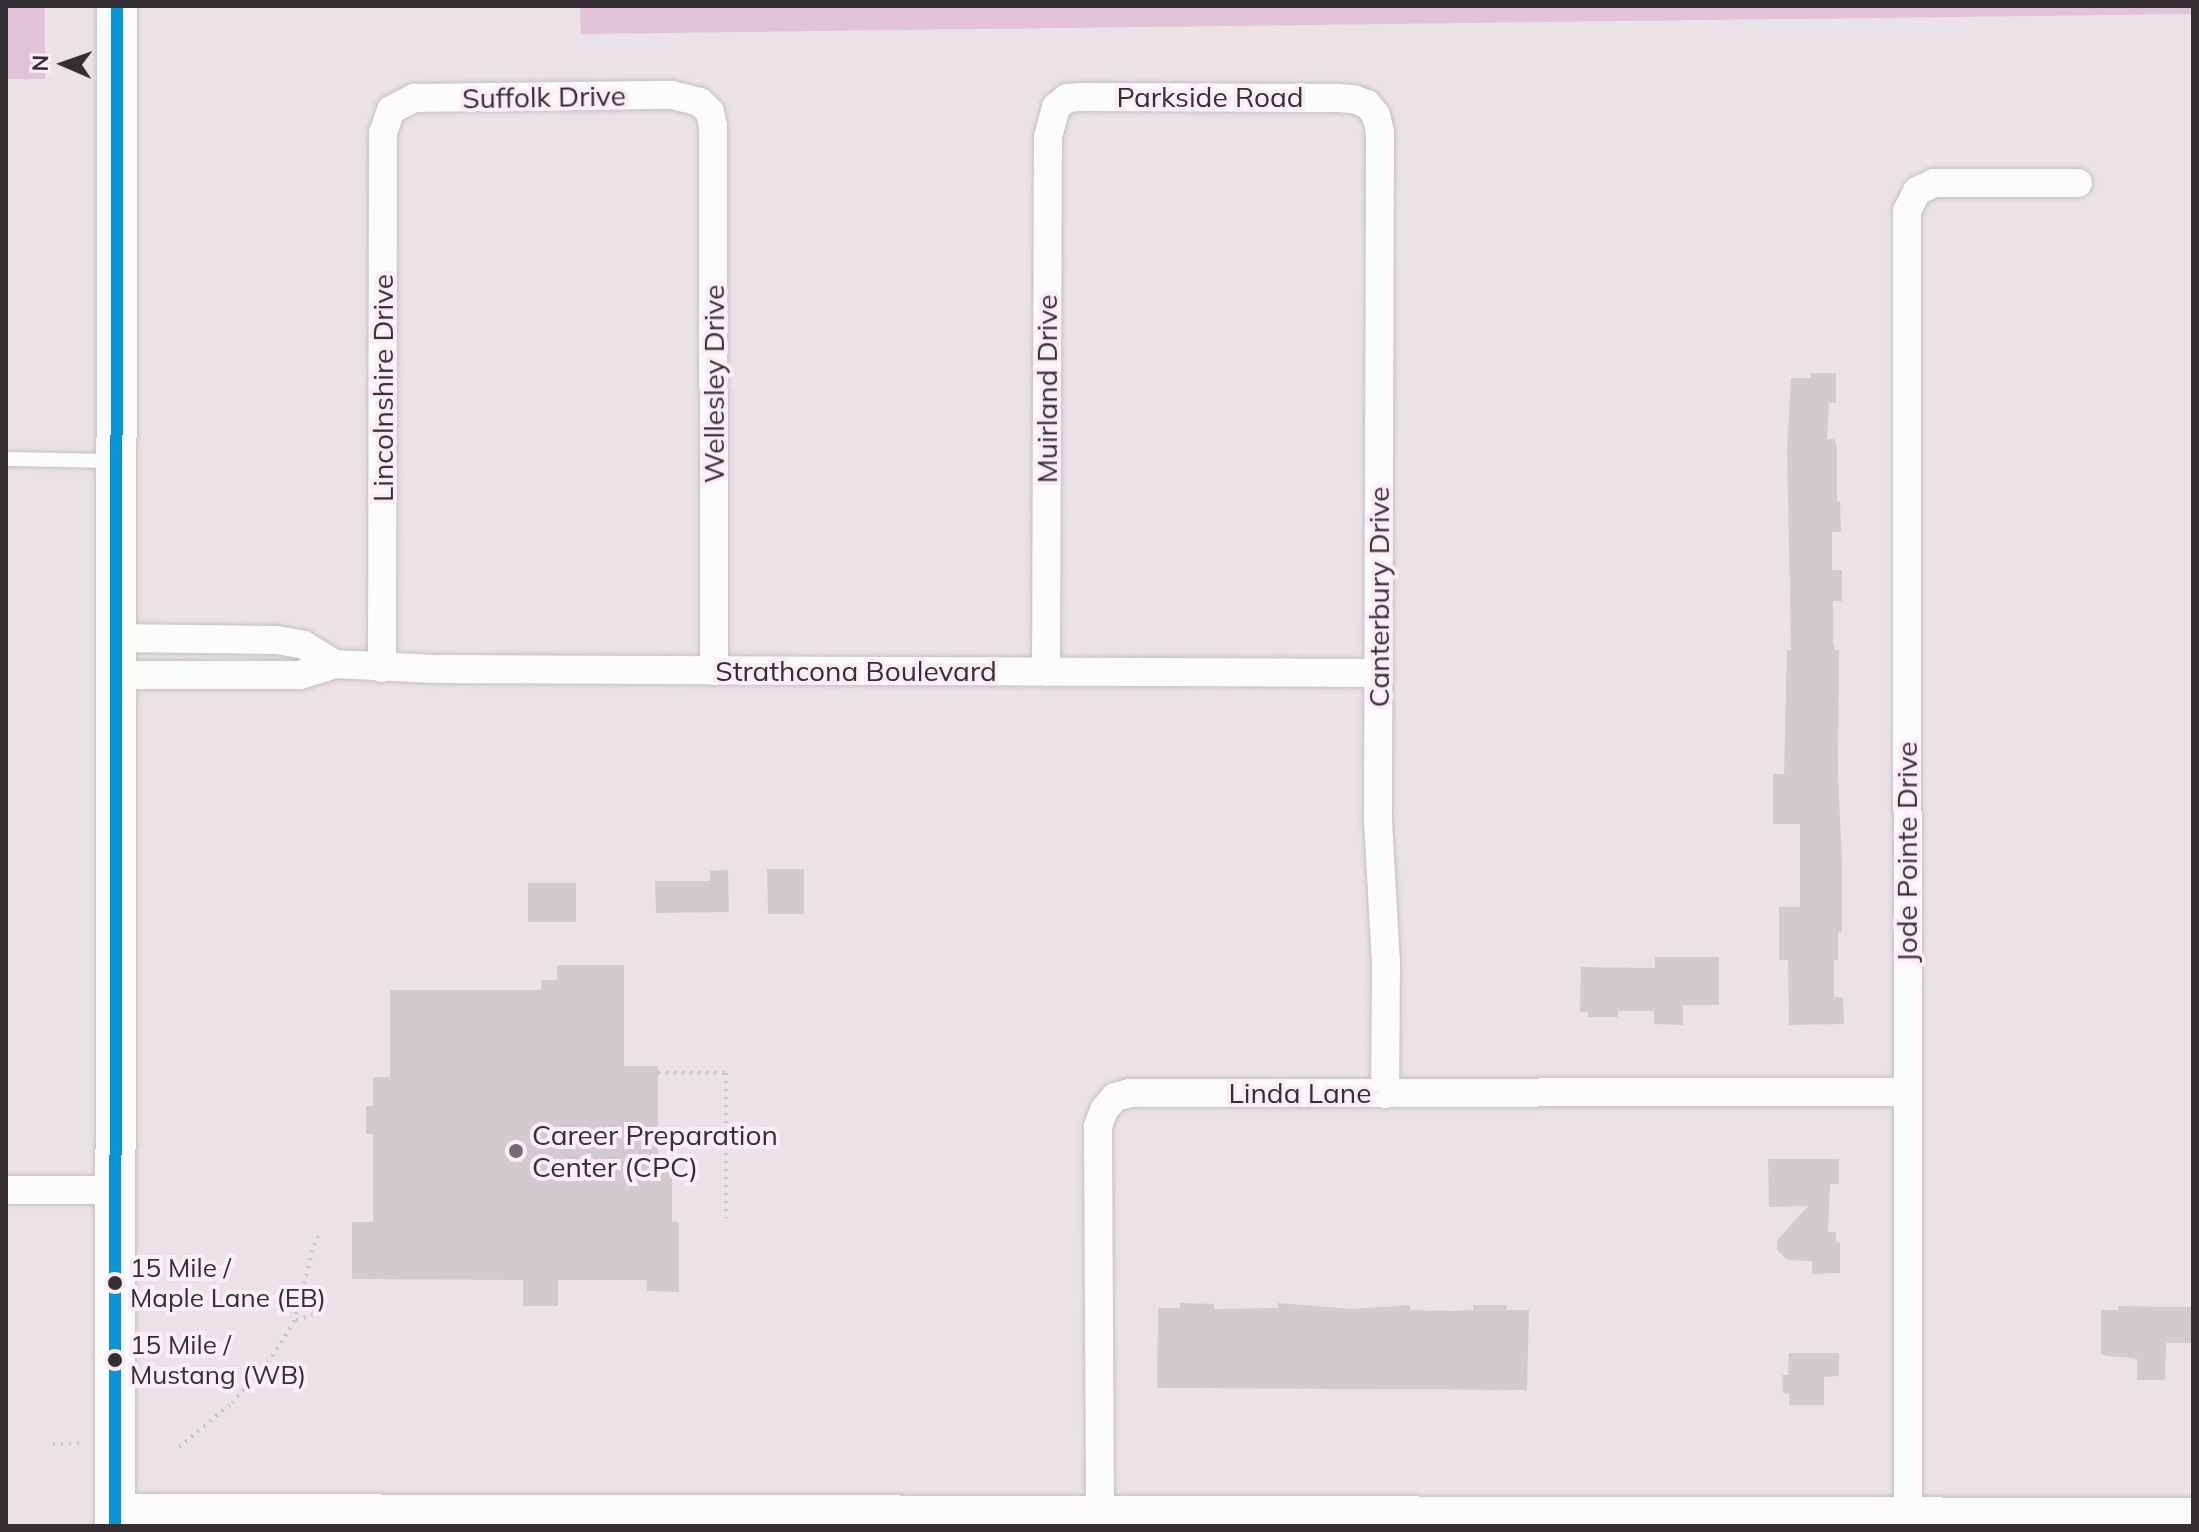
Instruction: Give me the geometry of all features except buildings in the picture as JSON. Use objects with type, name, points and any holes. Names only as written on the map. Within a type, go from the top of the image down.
[{"type":"main road","points":[[115,1518],[117,6]]},
{"type":"street","name":"Suffolk Drive","points":[[391,110],[414,98],[672,95],[700,102]]},
{"type":"street","name":"Parkside Road","points":[[1056,107],[1067,98],[1081,97],[1345,98],[1367,104]]},
{"type":"street","name":"Wellesley Drive","points":[[700,102],[710,112],[713,126],[714,671]]},
{"type":"street","name":"Canterbury Drive","points":[[1367,104],[1376,115],[1380,132],[1378,821],[1386,963],[1385,1094]]},
{"type":"street","name":"Muirland Drive","points":[[1046,672],[1048,137],[1056,107]]},
{"type":"street","name":"Lincolnshire Drive","points":[[382,668],[383,133],[391,110]]},
{"type":"street","name":"Jode Pointe Drive","points":[[1908,1515],[1907,211],[1917,191],[1934,183],[2078,183]]},
{"type":"street","name":"Strathcona Boulevard","points":[[116,657],[236,638],[304,645],[335,664]]},
{"type":"street","points":[[235,675],[236,638]]},
{"type":"street","name":"Strathcona Boulevard","points":[[116,657],[235,675],[300,675],[335,664],[382,668],[714,671],[1378,673]]},
{"type":"street","name":"Linda Lane","points":[[1100,1513],[1098,1126],[1104,1110],[1115,1097],[1130,1093],[1907,1092]]},
{"type":"street","points":[[6,1190],[115,1190]]},
{"type":"street","points":[[115,1518],[517,1519],[1100,1513],[1291,1519],[2193,1515]]},
{"type":"lane","points":[[6,459],[117,461]]},
{"type":"path","points":[[557,6],[592,6]]},
{"type":"path","points":[[658,1073],[726,1073],[726,1218]]},
{"type":"path","points":[[179,1447],[250,1385],[294,1322],[314,1245],[321,1231]]},
{"type":"path","points":[[294,1322],[323,1311]]},
{"type":"path","points":[[53,1444],[84,1443]]},
{"type":"shaded area","points":[[6,6],[45,6],[45,79],[6,79]]},
{"type":"shaded area","points":[[580,6],[2193,6],[2193,14],[581,34]]},
{"type":"transit line","points":[[115,1526],[117,6]]},
{"type":"place","name":"Career Preparation Center (CPC)","points":[[516,1151]]},
{"type":"place","name":"15 Mile / Maple Lane (EB)","points":[[115,1283]]},
{"type":"place","name":"15 Mile / Mustang (WB)","points":[[115,1360]]}]
